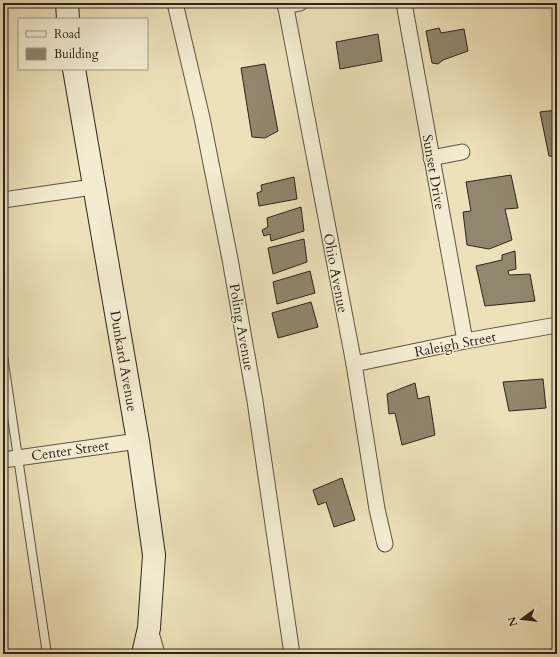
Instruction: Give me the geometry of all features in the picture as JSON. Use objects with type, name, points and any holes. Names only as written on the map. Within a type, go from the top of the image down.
[{"type":"main road","points":[[68,3],[68,18]]},
{"type":"main road","name":"Dunkard Avenue","points":[[74,70],[93,187],[138,441],[154,555],[149,628],[143,654]]},
{"type":"street","name":"Poling Avenue","points":[[175,3],[202,118],[231,266],[255,401],[292,654]]},
{"type":"street","points":[[285,4],[300,3]]},
{"type":"street","name":"Sunset Drive","points":[[404,3],[465,341]]},
{"type":"street","name":"Ohio Avenue","points":[[285,4],[354,364],[377,509],[385,544]]},
{"type":"street","points":[[431,158],[462,152]]},
{"type":"street","points":[[3,200],[93,187]]},
{"type":"street","name":"Raleigh Street","points":[[354,364],[465,341],[557,325]]},
{"type":"street","name":"Center Street","points":[[10,459],[138,441]]},
{"type":"street","points":[[149,628],[157,654]]},
{"type":"lane","points":[[3,356],[10,459],[47,654]]},
{"type":"building","points":[[439,28],[441,33],[464,29],[468,51],[443,60],[438,64],[432,63],[426,31]]},
{"type":"building","points":[[378,34],[382,61],[340,69],[336,42]]},
{"type":"building","points":[[265,64],[278,131],[265,138],[252,137],[241,68]]},
{"type":"building","points":[[557,110],[557,157],[549,156],[540,112]]},
{"type":"building","points":[[511,175],[518,208],[505,209],[512,240],[489,249],[467,245],[463,212],[471,211],[466,182]]},
{"type":"building","points":[[294,177],[297,199],[259,206],[257,193],[262,191],[261,185]]},
{"type":"building","points":[[301,207],[304,231],[271,241],[270,234],[264,236],[262,230],[268,227],[267,218]]},
{"type":"building","points":[[304,239],[307,262],[273,274],[268,248]]},
{"type":"building","points":[[515,251],[516,269],[508,271],[509,275],[530,274],[535,301],[485,306],[476,266],[502,260],[502,255]]},
{"type":"building","points":[[310,271],[315,293],[277,304],[273,282]]},
{"type":"building","points":[[311,302],[318,327],[278,338],[272,313]]},
{"type":"building","points":[[543,379],[546,408],[509,411],[503,382]]},
{"type":"building","points":[[415,383],[418,399],[429,396],[435,435],[402,445],[395,413],[389,414],[387,394]]},
{"type":"building","points":[[342,478],[355,520],[334,527],[326,502],[318,505],[313,490]]}]
